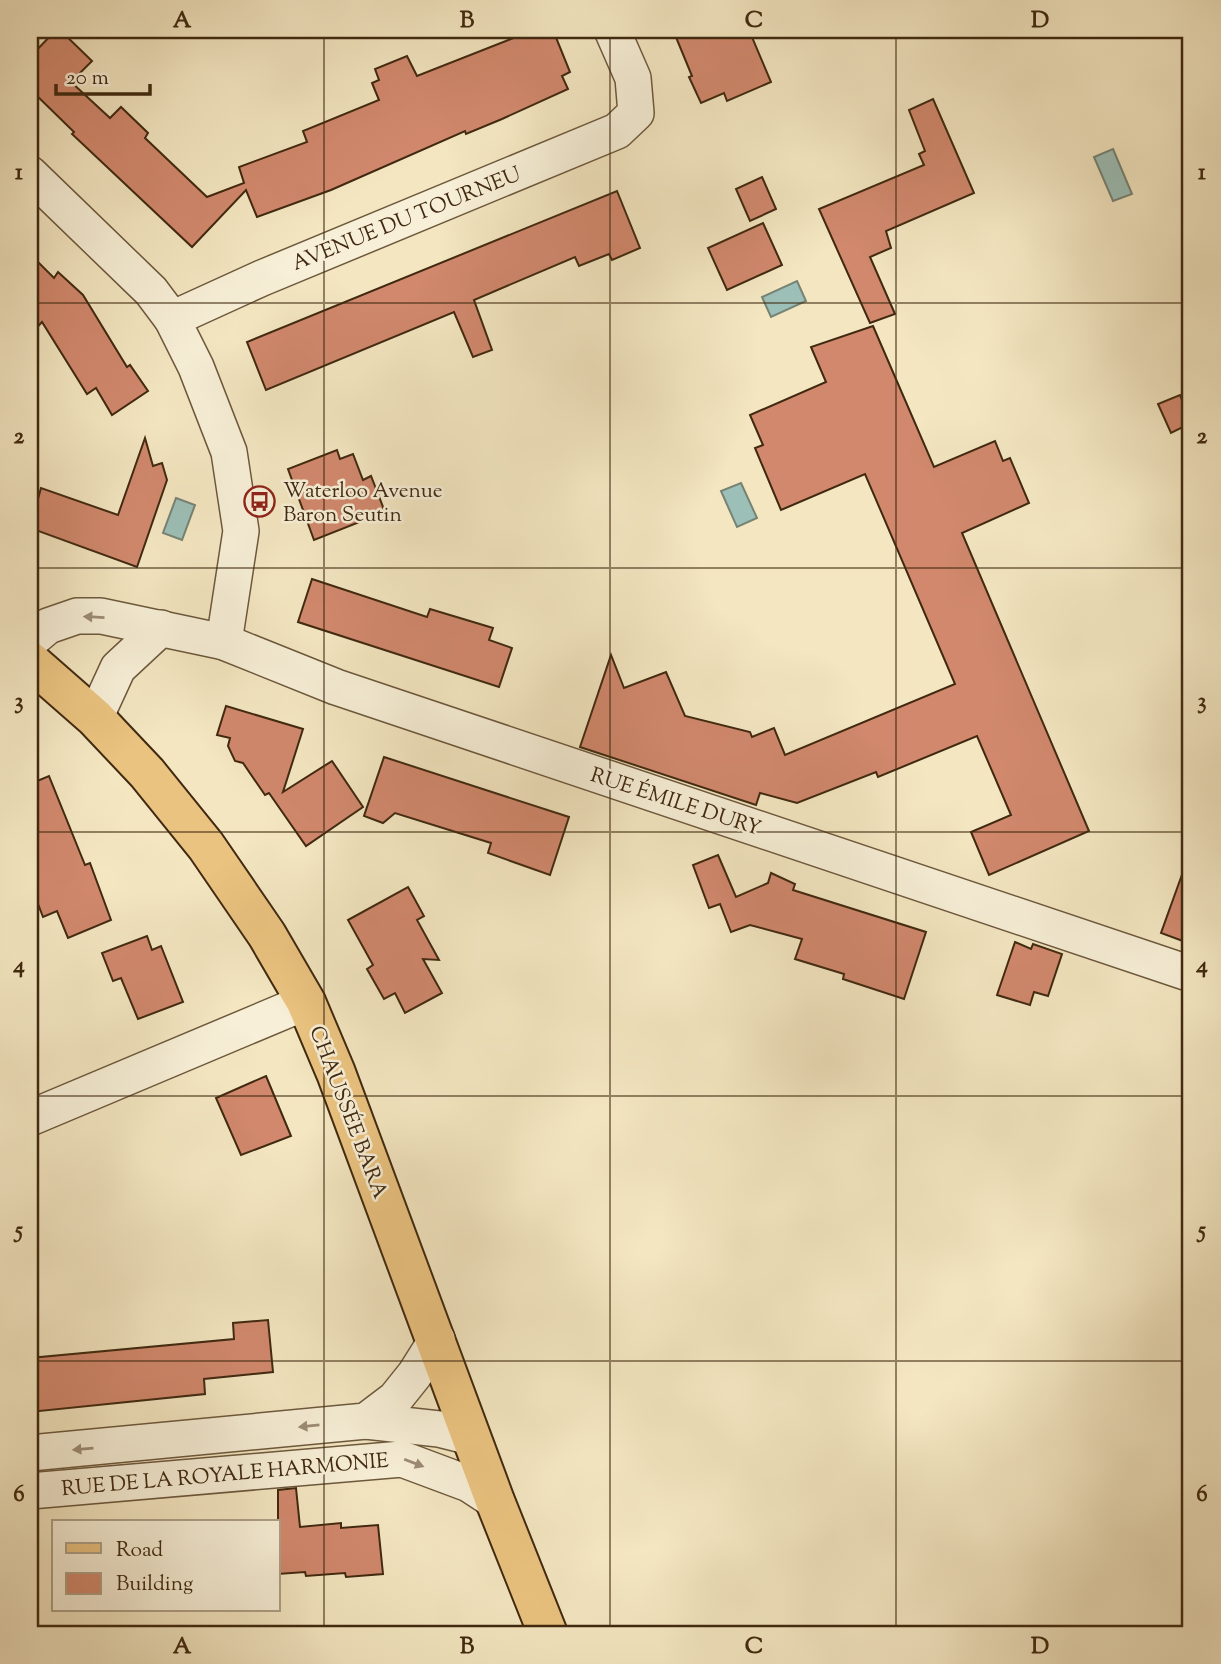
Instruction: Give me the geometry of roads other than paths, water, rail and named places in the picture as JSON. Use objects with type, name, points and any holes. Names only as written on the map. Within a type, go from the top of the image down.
[{"type":"main road","name":"CHAUSSÉE BARA","points":[[30,661],[95,718],[147,774],[206,846],[267,935],[306,1002],[341,1086],[495,1501],[548,1634]]},
{"type":"street","name":"AVENUE DU TOURNEU","points":[[172,318],[617,131],[636,113],[634,78],[612,30]]},
{"type":"street","points":[[30,174],[152,291],[172,318],[196,367],[229,452],[241,531],[224,642]]},
{"type":"street","name":"RUE ÉMILE DURY","points":[[30,641],[48,626],[77,616],[100,616],[224,642],[336,687],[1191,974]]},
{"type":"street","points":[[95,718],[118,668],[161,628]]},
{"type":"street","points":[[30,1118],[306,1002]]},
{"type":"street","name":"RUE DE LA ROYALE HARMONIE","points":[[366,1420],[395,1399],[437,1339]]},
{"type":"street","name":"RUE DE LA ROYALE HARMONIE","points":[[30,1453],[366,1420],[439,1429],[471,1437]]},
{"type":"street","name":"RUE DE LA ROYALE HARMONIE","points":[[30,1491],[402,1459],[469,1484],[495,1501]]},
{"type":"water","points":[[1113,149],[1132,194],[1113,201],[1094,157]]},
{"type":"water","points":[[797,281],[806,301],[771,317],[762,297]]},
{"type":"water","points":[[741,483],[757,518],[737,527],[721,491]]},
{"type":"water","points":[[176,498],[195,505],[182,540],[163,533]]},
{"type":"place","name":"Waterloo Avenue Baron Seutin","points":[[260,502]]}]
